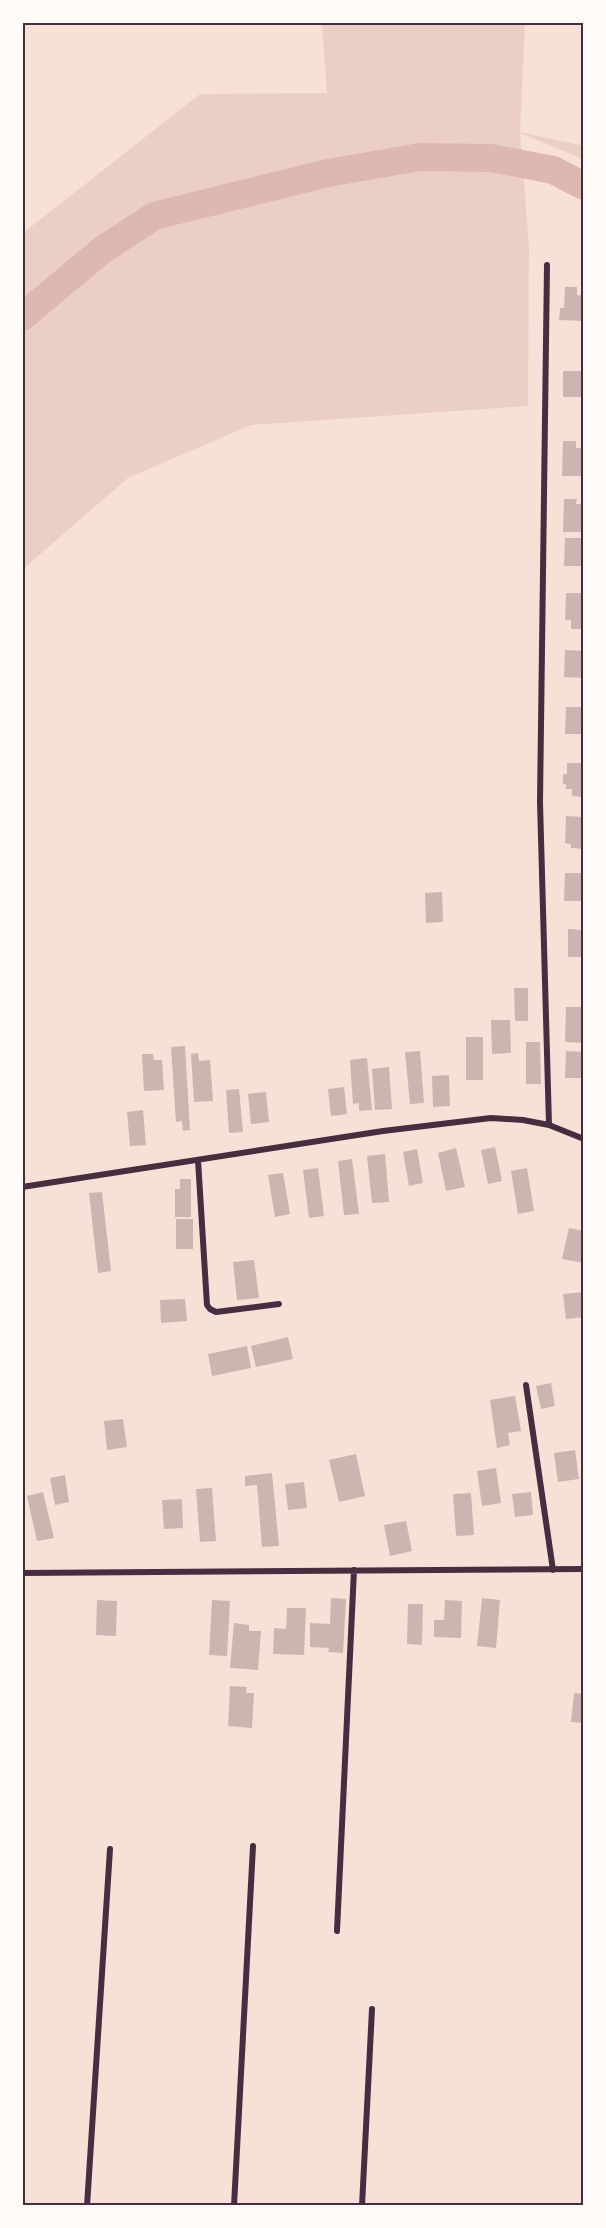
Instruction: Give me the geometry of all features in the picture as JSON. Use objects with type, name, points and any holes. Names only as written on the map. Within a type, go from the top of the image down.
[{"type":"street","points":[[547,265],[540,802],[549,1125]]},
{"type":"street","points":[[22,1187],[383,1131],[491,1118],[524,1120],[549,1125],[584,1139]]},
{"type":"street","points":[[198,1160],[207,1305],[216,1312],[279,1304]]},
{"type":"street","points":[[526,1384],[553,1570]]},
{"type":"street","points":[[22,1573],[584,1569]]},
{"type":"street","points":[[337,1931],[354,1570]]},
{"type":"street","points":[[234,2205],[253,1846]]},
{"type":"street","points":[[87,2205],[110,1849]]},
{"type":"street","points":[[362,2205],[372,2009]]},
{"type":"shaded area","points":[[322,23],[525,23],[520,132],[584,146],[583,159],[520,133],[529,246],[528,406],[251,425],[128,478],[23,569],[23,233],[200,94],[327,93]]},
{"type":"building","points":[[565,287],[577,287],[577,295],[584,296],[584,321],[559,320],[560,308],[564,308]]},
{"type":"building","points":[[563,371],[584,371],[584,397],[563,397]]},
{"type":"building","points":[[563,441],[576,441],[576,448],[584,448],[584,476],[562,476]]},
{"type":"building","points":[[564,499],[577,499],[576,504],[584,504],[584,532],[563,532]]},
{"type":"building","points":[[565,538],[584,538],[584,566],[564,566]]},
{"type":"building","points":[[566,593],[584,593],[584,629],[571,629],[571,620],[565,620]]},
{"type":"building","points":[[565,650],[584,651],[584,678],[564,677]]},
{"type":"building","points":[[566,707],[584,707],[584,734],[565,734]]},
{"type":"building","points":[[567,763],[584,763],[584,797],[572,796],[572,789],[566,789],[566,784],[563,784],[563,774],[567,774]]},
{"type":"building","points":[[566,816],[584,817],[584,849],[571,848],[571,844],[565,843]]},
{"type":"building","points":[[565,873],[584,873],[584,901],[564,901]]},
{"type":"building","points":[[442,892],[443,922],[426,923],[425,893]]},
{"type":"building","points":[[568,929],[584,930],[584,957],[568,957]]},
{"type":"building","points":[[514,988],[528,988],[528,1021],[515,1021]]},
{"type":"building","points":[[566,1007],[584,1007],[584,1043],[565,1042]]},
{"type":"building","points":[[491,1020],[510,1020],[511,1053],[492,1054]]},
{"type":"building","points":[[466,1037],[483,1037],[483,1080],[466,1080]]},
{"type":"building","points":[[526,1042],[540,1042],[541,1084],[526,1084]]},
{"type":"building","points":[[185,1046],[190,1130],[183,1131],[182,1121],[176,1122],[171,1047]]},
{"type":"building","points":[[420,1051],[424,1103],[410,1104],[405,1052]]},
{"type":"building","points":[[566,1051],[584,1052],[583,1078],[565,1078]]},
{"type":"building","points":[[198,1053],[199,1061],[210,1060],[213,1101],[194,1102],[191,1054]]},
{"type":"building","points":[[142,1054],[153,1054],[154,1060],[162,1060],[164,1090],[144,1091]]},
{"type":"building","points":[[367,1058],[372,1110],[359,1111],[359,1103],[353,1104],[350,1060]]},
{"type":"building","points":[[389,1067],[392,1109],[375,1110],[372,1069]]},
{"type":"building","points":[[449,1075],[450,1106],[433,1107],[432,1076]]},
{"type":"building","points":[[344,1087],[347,1114],[331,1116],[328,1089]]},
{"type":"building","points":[[239,1089],[243,1132],[229,1133],[226,1090]]},
{"type":"building","points":[[266,1092],[269,1122],[251,1124],[248,1094]]},
{"type":"building","points":[[143,1110],[146,1145],[130,1146],[127,1112]]},
{"type":"building","points":[[495,1147],[502,1181],[488,1184],[481,1150]]},
{"type":"building","points":[[456,1148],[465,1187],[446,1191],[438,1153]]},
{"type":"building","points":[[417,1149],[423,1183],[409,1186],[403,1152]]},
{"type":"building","points":[[385,1154],[389,1202],[372,1203],[367,1156]]},
{"type":"building","points":[[352,1159],[359,1214],[344,1215],[338,1161]]},
{"type":"building","points":[[318,1168],[324,1216],[309,1218],[303,1170]]},
{"type":"building","points":[[527,1168],[534,1211],[518,1214],[511,1171]]},
{"type":"building","points":[[283,1173],[290,1214],[275,1217],[268,1175]]},
{"type":"building","points":[[180,1179],[191,1179],[191,1217],[175,1217],[175,1189],[180,1189]]},
{"type":"building","points":[[102,1192],[111,1271],[98,1273],[89,1193]]},
{"type":"building","points":[[176,1219],[193,1219],[193,1249],[176,1249]]},
{"type":"building","points":[[569,1228],[584,1231],[584,1263],[562,1259]]},
{"type":"building","points":[[254,1260],[259,1298],[237,1300],[233,1262]]},
{"type":"building","points":[[584,1292],[584,1317],[566,1319],[563,1294]]},
{"type":"building","points":[[185,1299],[187,1321],[161,1323],[160,1300]]},
{"type":"building","points":[[288,1337],[293,1359],[256,1367],[251,1346]]},
{"type":"building","points":[[247,1346],[251,1368],[212,1376],[208,1354]]},
{"type":"building","points":[[551,1383],[555,1406],[541,1409],[536,1386]]},
{"type":"building","points":[[515,1396],[521,1431],[508,1433],[510,1445],[497,1448],[490,1400]]},
{"type":"building","points":[[123,1419],[127,1447],[107,1450],[104,1421]]},
{"type":"building","points":[[575,1450],[579,1479],[558,1482],[554,1453]]},
{"type":"building","points":[[356,1454],[365,1496],[339,1502],[329,1460]]},
{"type":"building","points":[[496,1468],[501,1503],[482,1506],[477,1471]]},
{"type":"building","points":[[272,1473],[279,1546],[262,1547],[257,1485],[245,1486],[245,1476]]},
{"type":"building","points":[[65,1475],[69,1502],[55,1505],[50,1478]]},
{"type":"building","points":[[304,1482],[307,1508],[288,1510],[285,1484]]},
{"type":"building","points":[[212,1488],[216,1541],[200,1542],[196,1489]]},
{"type":"building","points":[[43,1492],[54,1538],[37,1541],[27,1496]]},
{"type":"building","points":[[531,1492],[533,1515],[515,1517],[512,1494]]},
{"type":"building","points":[[471,1493],[474,1535],[456,1536],[453,1494]]},
{"type":"building","points":[[182,1499],[183,1528],[164,1529],[162,1500]]},
{"type":"building","points":[[406,1521],[412,1551],[390,1556],[384,1525]]},
{"type":"building","points":[[331,1598],[346,1599],[343,1653],[328,1652],[329,1648],[310,1647],[310,1623],[330,1624]]},
{"type":"building","points":[[482,1598],[500,1600],[496,1648],[477,1646]]},
{"type":"building","points":[[97,1600],[117,1601],[116,1636],[96,1635]]},
{"type":"building","points":[[212,1600],[230,1601],[227,1656],[209,1655]]},
{"type":"building","points":[[445,1600],[462,1601],[461,1638],[434,1637],[434,1620],[444,1620]]},
{"type":"building","points":[[408,1604],[423,1604],[422,1645],[407,1644]]},
{"type":"building","points":[[287,1608],[306,1608],[304,1655],[273,1654],[274,1628],[286,1629]]},
{"type":"building","points":[[234,1623],[249,1625],[249,1631],[261,1631],[258,1670],[230,1668]]},
{"type":"building","points":[[581,1633],[584,1633],[584,1661],[581,1661]]},
{"type":"building","points":[[230,1686],[247,1687],[246,1693],[254,1693],[252,1728],[228,1726]]},
{"type":"building","points":[[574,1693],[584,1694],[584,1723],[571,1722]]},
{"type":"waterway","points":[[22,317],[101,251],[154,216],[328,173],[420,157],[491,158],[553,170],[584,186]]}]
